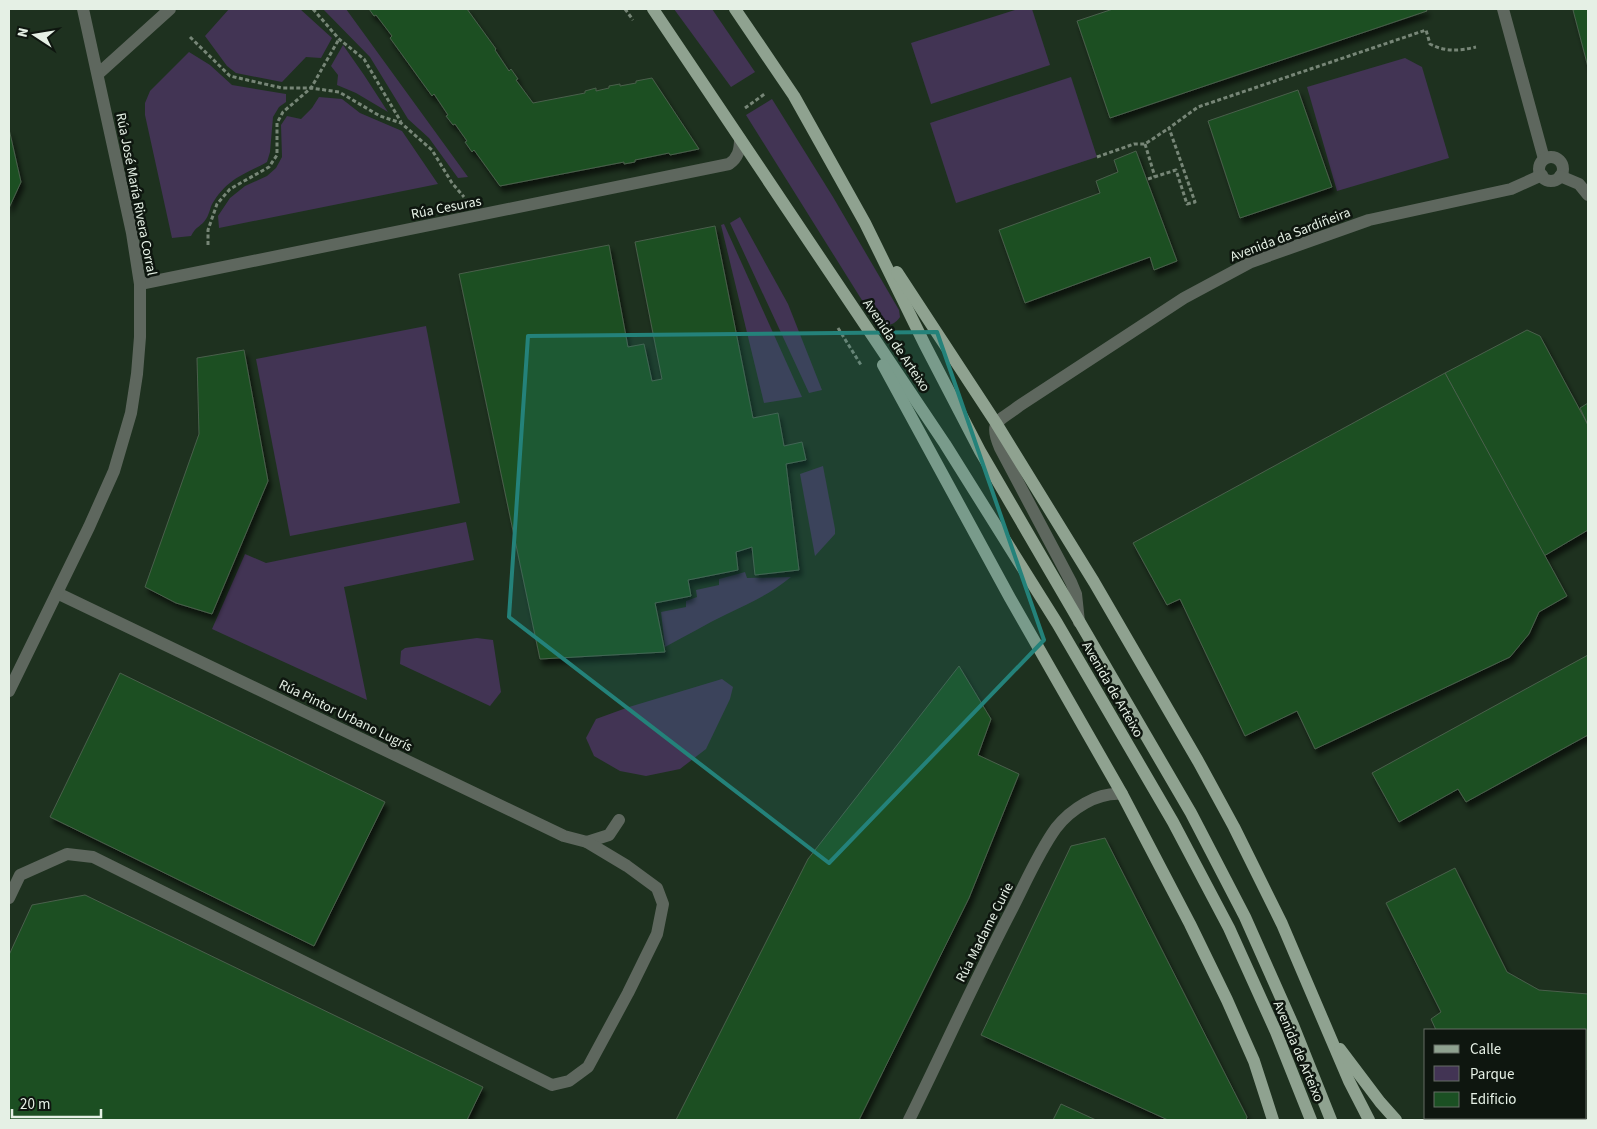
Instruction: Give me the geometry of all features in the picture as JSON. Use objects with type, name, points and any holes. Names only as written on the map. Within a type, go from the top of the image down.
[{"type":"main road","name":"Avenida de Arteixo","points":[[653,9],[945,444],[1057,623],[1173,822],[1229,928],[1276,1032],[1311,1120]]},
{"type":"main road","name":"Avenida de Arteixo","points":[[735,9],[784,82],[865,223],[996,423],[1094,582],[1203,770],[1234,827],[1282,924],[1349,1082],[1369,1120]]},
{"type":"main road","name":"Avenida de Arteixo","points":[[865,223],[966,426],[1191,813],[1245,917],[1293,1025],[1331,1120]]},
{"type":"main road","name":"Avenida de Arteixo","points":[[846,296],[1010,598],[1122,794],[1190,924],[1254,1060],[1272,1120]]},
{"type":"main road","points":[[1329,1035],[1396,1120]]},
{"type":"street","name":"Rúa José María Rivera Corral","points":[[9,691],[114,471],[130,413],[137,374],[140,337],[140,284],[132,233],[83,9]]},
{"type":"street","points":[[98,74],[170,9]]},
{"type":"street","points":[[1503,9],[1544,159]]},
{"type":"street","name":"Rúa Cesuras","points":[[140,284],[729,164],[738,154],[740,140]]},
{"type":"street","points":[[1542,175],[1540,165],[1544,159],[1551,157],[1558,159],[1562,165],[1560,176]]},
{"type":"street","name":"Avenida da Sardiñeira","points":[[996,423],[1184,298],[1251,262],[1369,220],[1511,189],[1542,175],[1550,180],[1560,176],[1579,184],[1588,194]]},
{"type":"street","name":"Avenida de Arteixo","points":[[996,423],[994,428],[995,436],[1000,448],[1071,582],[1076,594],[1079,622]]},
{"type":"street","name":"Rúa Pintor Urbano Lugrís","points":[[9,898],[20,875],[67,854],[93,857],[552,1085],[569,1080],[588,1067],[657,934],[663,904],[657,888],[627,866],[587,842],[564,836],[543,827],[57,593]]},
{"type":"street","name":"Rúa Madame Curie","points":[[909,1120],[1044,846],[1057,827],[1070,814],[1106,794],[1122,794]]},
{"type":"street","points":[[587,842],[609,835],[620,820]]},
{"type":"path","points":[[313,9],[339,39],[364,59],[402,122],[432,150],[452,183],[464,197]]},
{"type":"path","points":[[1097,157],[1134,144],[1145,144],[1198,107],[1426,30],[1430,44],[1440,49],[1462,50],[1476,47]]},
{"type":"path","points":[[190,37],[230,76],[282,88],[311,88],[339,92],[380,116],[402,122]]},
{"type":"path","points":[[208,245],[208,230],[217,204],[230,189],[269,167],[277,155],[277,123],[283,112],[311,88],[339,39]]},
{"type":"path","points":[[728,120],[784,82]]},
{"type":"path","points":[[1148,179],[1176,170],[1187,204],[1195,202],[1169,128]]},
{"type":"path","points":[[1145,144],[1155,176]]},
{"type":"highlighted area","points":[[937,332],[1044,640],[829,863],[509,617],[528,336]]},
{"type":"green space","points":[[229,9],[300,9],[332,38],[321,58],[306,57],[282,82],[236,73],[227,66],[205,36]]},
{"type":"green space","points":[[323,9],[346,9],[468,177],[458,178],[429,138],[408,119],[370,57]]},
{"type":"green space","points":[[674,9],[712,9],[755,72],[731,87]]},
{"type":"green space","points":[[1018,9],[1032,9],[1050,65],[931,104],[911,43]]},
{"type":"green space","points":[[343,45],[388,112],[356,93],[337,85],[338,75],[331,66]]},
{"type":"green space","points":[[189,52],[210,65],[232,85],[286,94],[286,102],[279,107],[273,117],[270,152],[267,162],[238,177],[226,187],[213,203],[207,217],[191,236],[172,238],[145,115],[145,103],[150,91]]},
{"type":"green space","points":[[1405,58],[1422,67],[1449,158],[1337,191],[1307,87]]},
{"type":"green space","points":[[1071,77],[1097,157],[956,203],[930,123]]},
{"type":"green space","points":[[319,97],[342,99],[360,113],[402,131],[438,184],[219,228],[218,216],[230,198],[245,186],[267,176],[276,168],[282,157],[281,125],[287,116],[301,119],[312,108]]},
{"type":"green space","points":[[772,99],[833,197],[899,310],[900,317],[894,323],[885,325],[875,321],[746,115]]},
{"type":"green space","points":[[740,217],[788,304],[822,390],[809,393],[730,223]]},
{"type":"green space","points":[[724,224],[802,397],[764,403],[721,225]]},
{"type":"green space","points":[[426,326],[460,503],[290,536],[256,359]]},
{"type":"green space","points":[[823,466],[835,534],[815,556],[800,474]]},
{"type":"green space","points":[[466,522],[474,560],[344,587],[367,700],[212,629],[245,554],[266,563]]},
{"type":"green space","points":[[745,572],[747,578],[791,577],[760,598],[665,647],[661,612],[686,607],[686,601],[697,597],[696,590],[719,585],[719,579]]},
{"type":"green space","points":[[477,638],[493,640],[501,692],[490,706],[400,664],[401,651],[405,648]]},
{"type":"green space","points":[[722,679],[733,687],[730,699],[706,749],[680,769],[646,776],[620,771],[594,756],[586,738],[596,719]]},
{"type":"building","points":[[369,9],[467,9],[496,49],[509,71],[511,69],[518,79],[516,80],[533,103],[585,93],[585,91],[596,88],[596,91],[609,88],[609,86],[620,84],[620,86],[652,78],[699,149],[670,155],[669,153],[635,160],[635,162],[624,164],[624,162],[500,186],[474,150],[472,152],[455,124],[453,125],[446,116],[448,115],[434,94],[432,96],[390,38],[392,36]]},
{"type":"building","points":[[1113,9],[1426,9],[1427,11],[1110,118],[1077,21]]},
{"type":"building","points":[[1588,9],[1588,67],[1573,10]]},
{"type":"building","points":[[1298,90],[1332,187],[1240,218],[1208,121]]},
{"type":"building","points":[[9,129],[21,182],[9,208]]},
{"type":"building","points":[[1136,151],[1177,261],[1154,270],[1150,257],[1025,303],[999,230],[1100,193],[1096,181],[1118,172],[1114,160]]},
{"type":"building","points":[[715,226],[753,418],[778,413],[784,446],[802,442],[806,460],[786,464],[799,570],[755,575],[752,547],[736,552],[738,570],[688,580],[691,596],[655,603],[665,652],[540,659],[459,274],[609,245],[628,347],[644,344],[652,381],[662,379],[635,242]]},
{"type":"building","points":[[1527,330],[1540,336],[1588,425],[1588,530],[1544,556],[1445,373]]},
{"type":"building","points":[[244,350],[268,481],[212,614],[176,603],[145,587],[199,434],[197,358]]},
{"type":"building","points":[[1445,373],[1567,596],[1539,612],[1529,634],[1510,657],[1315,749],[1297,711],[1245,736],[1180,599],[1167,605],[1133,543]]},
{"type":"building","points":[[1588,403],[1588,425],[1580,408]]},
{"type":"building","points":[[1588,655],[1588,735],[1466,802],[1458,789],[1399,822],[1372,773]]},
{"type":"building","points":[[959,666],[991,719],[978,755],[1019,774],[969,898],[859,1120],[676,1120],[808,859]]},
{"type":"building","points":[[120,673],[385,802],[314,946],[50,817]]},
{"type":"building","points":[[1105,838],[1247,1117],[1246,1120],[1168,1120],[981,1035],[1071,846]]},
{"type":"building","points":[[1455,868],[1507,972],[1539,990],[1588,994],[1588,1070],[1587,1029],[1436,1029],[1431,1019],[1441,1012],[1386,903]]},
{"type":"building","points":[[85,895],[483,1087],[467,1120],[9,1120],[9,955],[32,905]]},
{"type":"building","points":[[1061,1104],[1096,1120],[1053,1120]]}]
